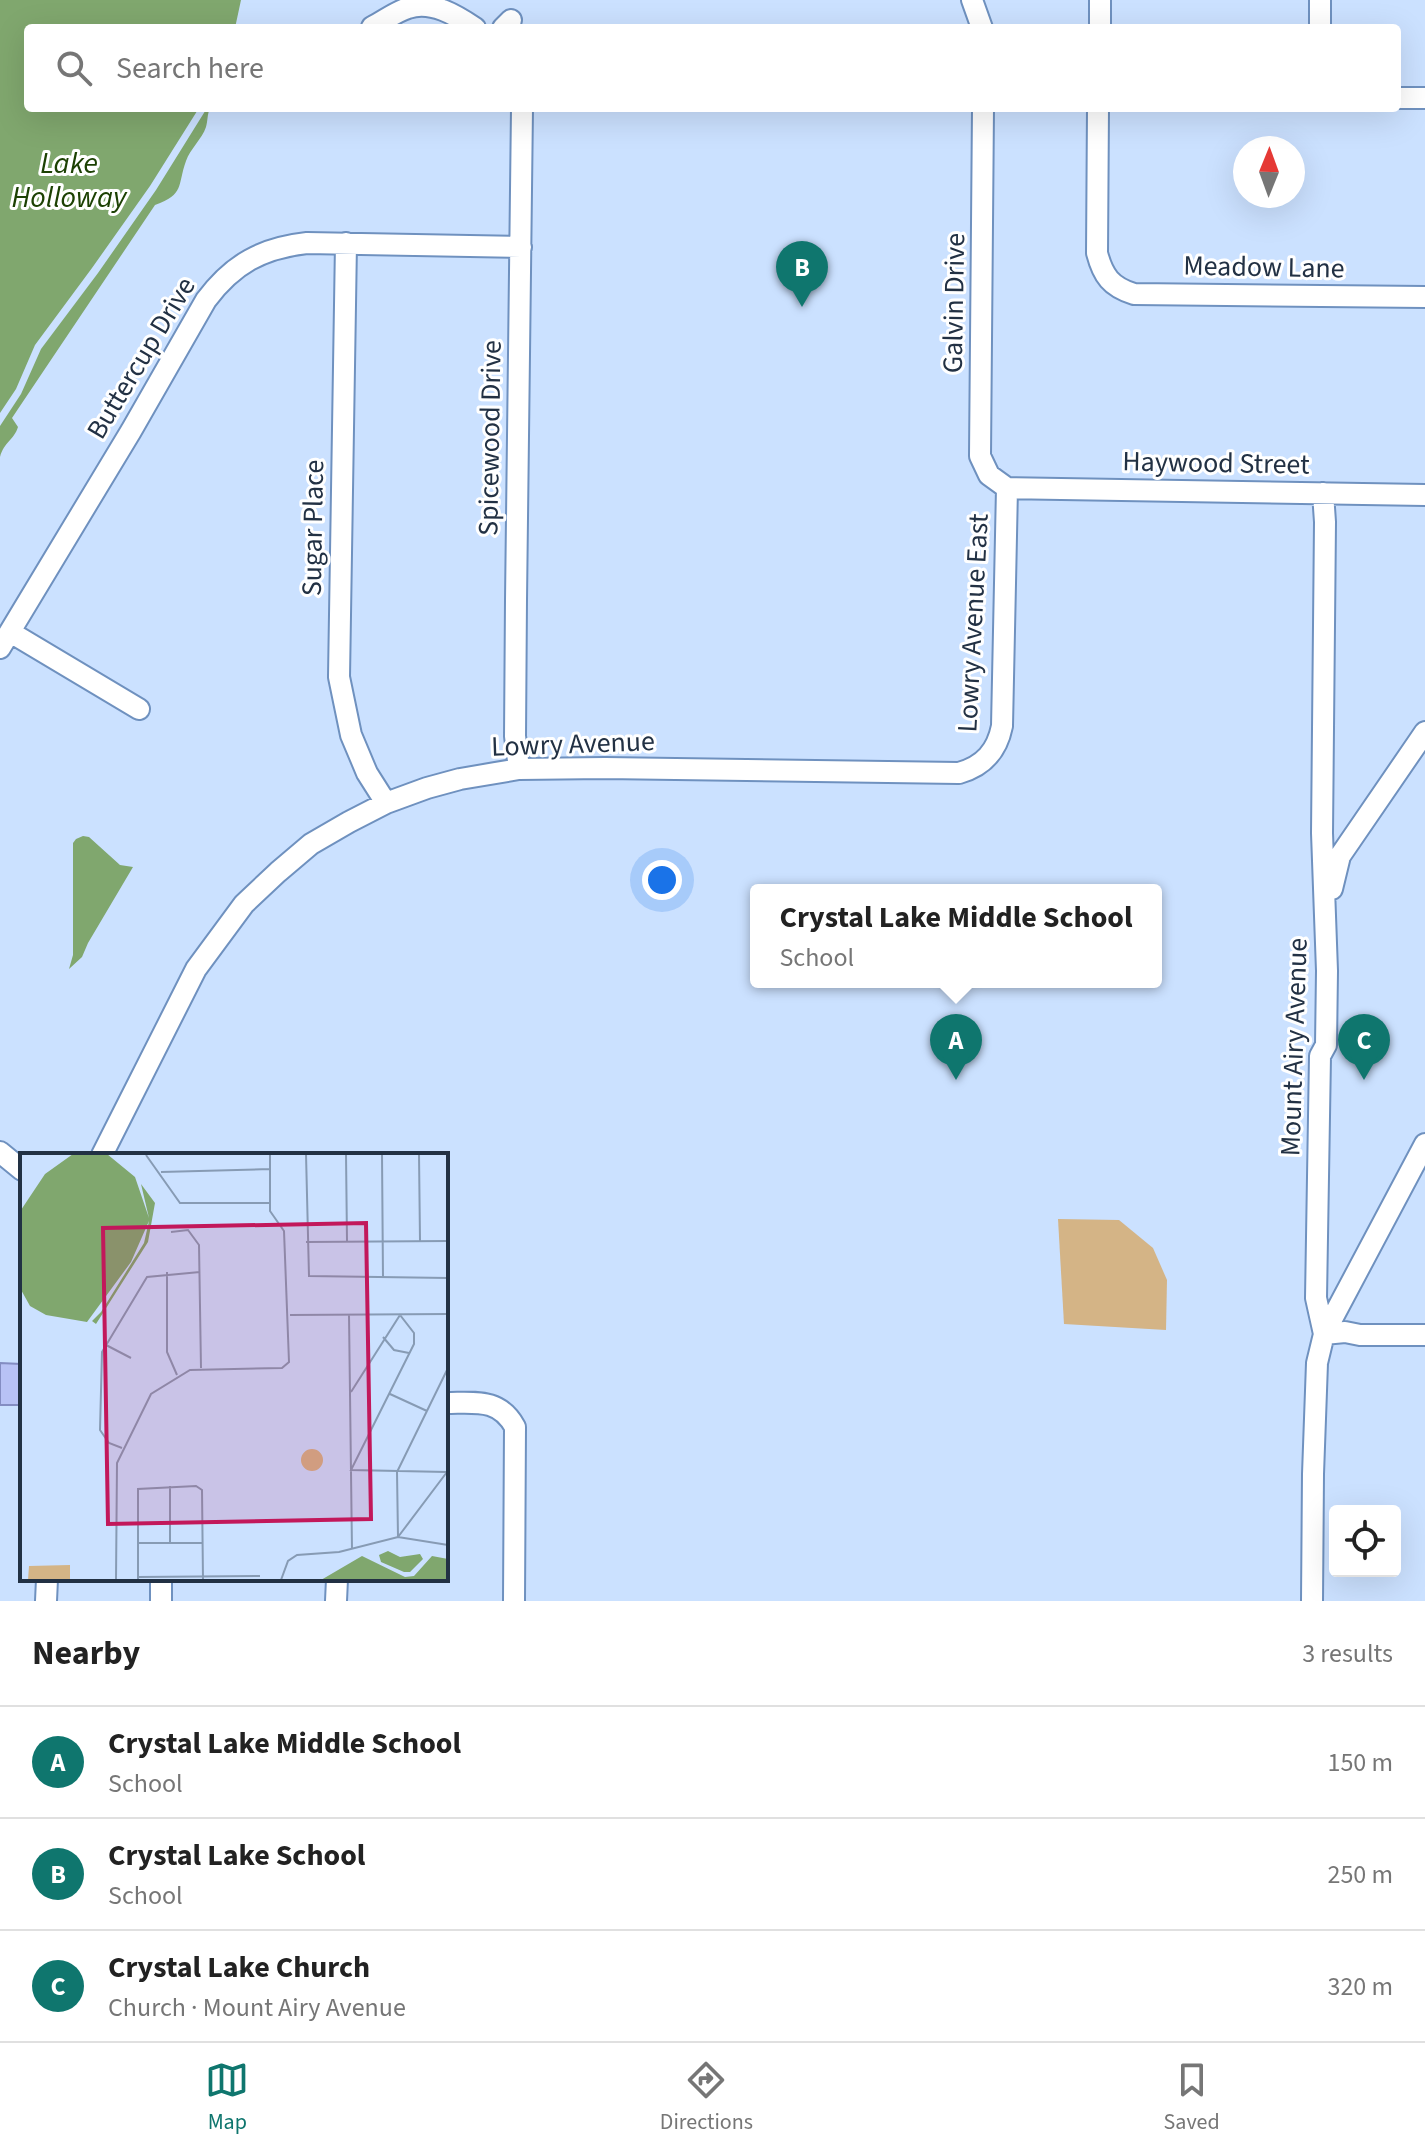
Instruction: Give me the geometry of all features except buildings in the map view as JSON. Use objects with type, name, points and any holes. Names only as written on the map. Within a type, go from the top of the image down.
[{"type":"street","points":[[972,0],[981,24]]},
{"type":"street","points":[[1100,0],[1100,24]]},
{"type":"street","points":[[1320,0],[1320,24]]},
{"type":"street","points":[[378,24],[409,7],[429,5],[469,24]]},
{"type":"street","points":[[1401,98],[1425,98]]},
{"type":"street","name":"Spicewood Drive","points":[[519,769],[515,736],[522,112]]},
{"type":"street","name":"Galvin Drive","points":[[983,112],[980,456],[989,475],[1007,488]]},
{"type":"street","name":"Meadow Lane","points":[[1098,112],[1097,253],[1107,278],[1119,289],[1134,294],[1425,297]]},
{"type":"street","name":"Buttercup Drive","points":[[5,640],[206,300],[236,268],[284,245],[307,243],[521,247]]},
{"type":"street","name":"Sugar Place","points":[[346,243],[339,677],[351,735],[367,773],[386,803]]},
{"type":"street","name":"Haywood Street","points":[[1007,488],[1425,495]]},
{"type":"street","name":"Lowry Avenue East","points":[[987,759],[998,743],[1002,726],[1007,488]]},
{"type":"street","name":"Mount Airy Avenue","points":[[1312,1601],[1317,1363],[1324,1334],[1316,1298],[1320,1056],[1326,1045],[1326,910],[1322,833],[1323,493]]},
{"type":"street","points":[[5,640],[139,709]]},
{"type":"street","points":[[1326,910],[1340,856],[1425,732]]},
{"type":"street","name":"Lowry Avenue","points":[[103,1153],[196,969],[244,904],[311,844],[386,803],[460,779],[519,769],[959,773],[973,769],[987,759]]},
{"type":"street","points":[[1324,1334],[1425,1144]]},
{"type":"street","points":[[0,1152],[20,1168]]},
{"type":"street","points":[[1324,1334],[1425,1335]]},
{"type":"street","points":[[448,1403],[494,1406],[508,1413],[515,1427],[514,1601]]},
{"type":"street","points":[[46,1601],[47,1581]]},
{"type":"street","points":[[336,1601],[337,1581]]},
{"type":"shaded area","points":[[1058,1219],[1119,1220],[1153,1248],[1167,1280],[1166,1330],[1064,1324]]},
{"type":"water","name":"Lake Holloway","points":[[0,0],[241,0],[236,24],[24,24],[24,112],[196,112],[150,186],[35,345],[16,389],[0,413]]},
{"type":"water","points":[[205,112],[209,112],[206,127],[188,157],[176,193],[155,205],[12,418],[18,427],[0,457],[0,426],[21,394],[41,349],[156,190]]},
{"type":"water","points":[[83,836],[89,837],[120,865],[133,867],[82,957],[69,969],[73,955],[73,843]]},
{"type":"place","name":"Crystal Lake School","points":[[802,307]]},
{"type":"place","name":"Crystal Lake Middle School","points":[[956,1080]]},
{"type":"place","name":"Crystal Lake Church","points":[[1364,1080]]}]
